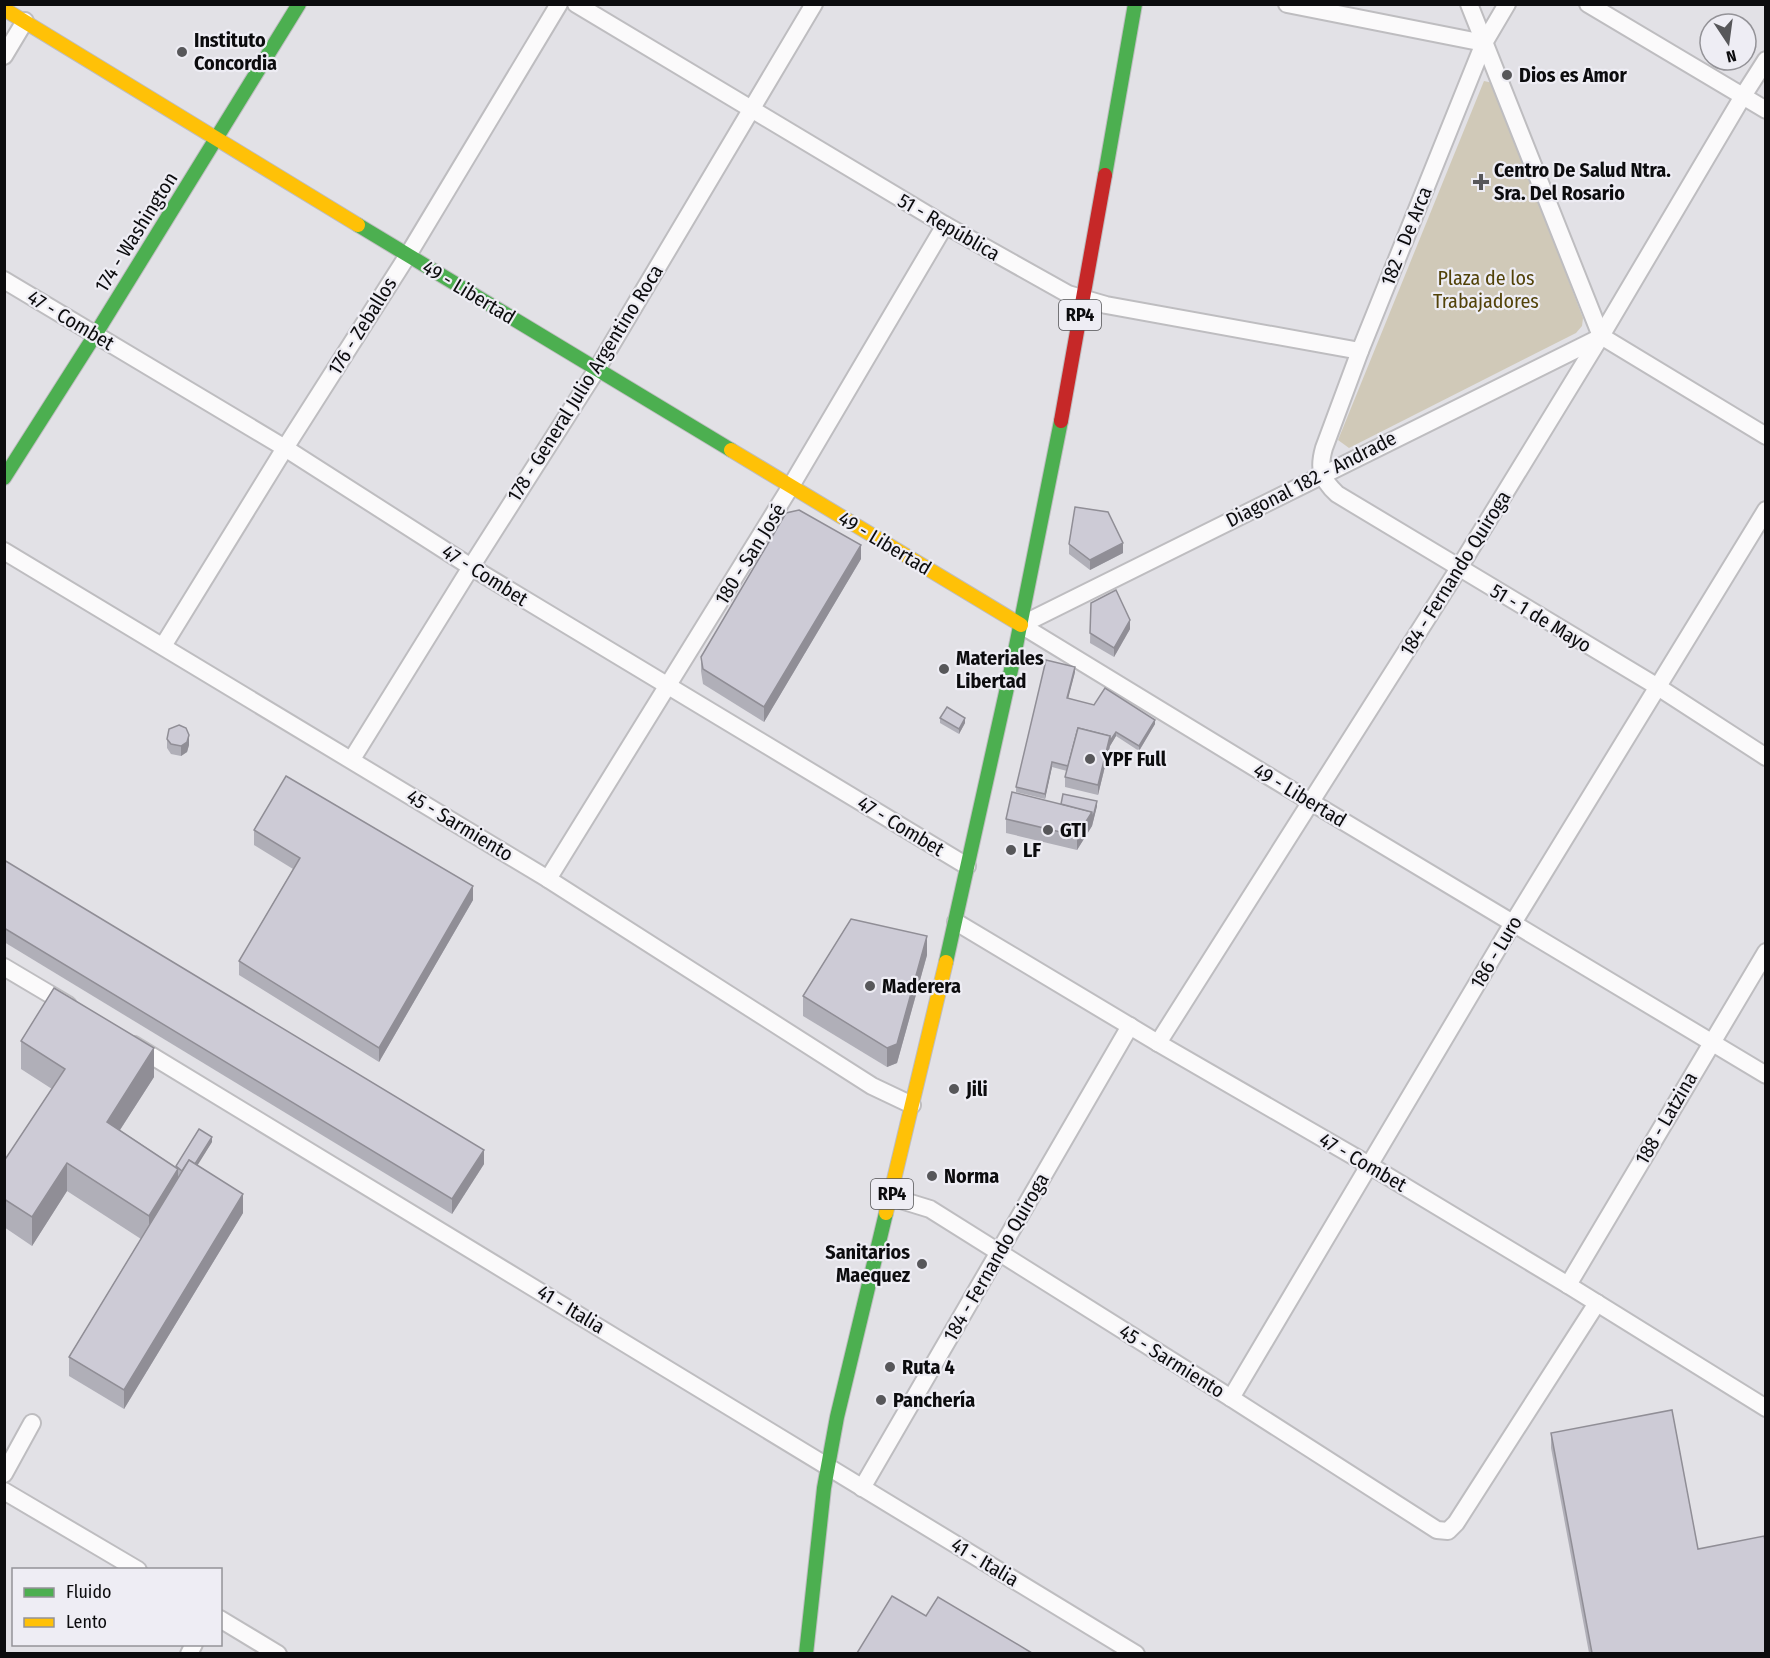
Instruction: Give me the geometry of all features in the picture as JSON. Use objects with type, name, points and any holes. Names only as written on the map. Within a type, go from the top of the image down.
[{"type":"street","name":"174 - Washington","points":[[4,478],[299,4]]},
{"type":"street","name":"176 - Zeballos","points":[[163,646],[408,255],[559,4]]},
{"type":"street","name":"51 - República","points":[[576,4],[945,225],[1051,285],[1083,299],[1360,351]]},
{"type":"street","name":"178 - General Julio Argentino Roca","points":[[351,759],[597,369],[814,4]]},
{"type":"street","name":"RP4","points":[[806,1653],[826,1465],[956,922],[1021,624],[1083,299],[1135,4]]},
{"type":"street","points":[[1287,4],[1484,43]]},
{"type":"street","points":[[1469,4],[1602,336],[1766,436]]},
{"type":"street","name":"182 - De Arca","points":[[1322,474],[1320,462],[1324,448],[1360,351],[1484,43],[1507,4]]},
{"type":"street","points":[[1588,4],[1766,110]]},
{"type":"street","name":"49 - Libertad","points":[[4,9],[1311,802],[1766,1075]]},
{"type":"street","points":[[4,56],[25,21]]},
{"type":"street","name":"184 - Fernando Quiroga","points":[[1158,1043],[1459,568],[1602,336],[1766,60]]},
{"type":"street","name":"180 - San José","points":[[548,879],[791,486],[945,225]]},
{"type":"street","name":"47 - Combet","points":[[4,280],[285,448],[471,567],[967,866]]},
{"type":"street","name":"Diagonal 182 - Andrade","points":[[1021,624],[1602,336]]},
{"type":"street","name":"51 - 1 de Mayo","points":[[1322,474],[1337,494],[1658,687],[1766,757]]},
{"type":"street","name":"186 - Luro","points":[[1231,1398],[1513,923],[1766,510]]},
{"type":"street","name":"45 - Sarmiento","points":[[4,551],[548,879],[872,1086],[912,1105]]},
{"type":"street","name":"47 - Combet","points":[[956,922],[1158,1043],[1369,1165],[1766,1408]]},
{"type":"street","name":"188 - Latzina","points":[[1568,1285],[1766,952]]},
{"type":"street","points":[[4,967],[82,1014]]},
{"type":"street","name":"184 - Fernando Quiroga","points":[[862,1488],[1130,1026]]},
{"type":"street","name":"41 - Italia","points":[[121,1037],[1136,1653]]},
{"type":"street","name":"45 - Sarmiento","points":[[891,1197],[930,1209],[1437,1530],[1448,1532],[1597,1303]]},
{"type":"street","points":[[4,1474],[32,1423]]},
{"type":"street","points":[[4,1491],[136,1568]]},
{"type":"street","points":[[222,1620],[278,1653]]},
{"type":"green space","name":"Plaza de los Trabajadores","points":[[1484,81],[1493,83],[1583,318],[1582,326],[1576,333],[1349,448],[1338,440]]},
{"type":"building","points":[[1075,507],[1108,512],[1123,543],[1090,560],[1069,544]]},
{"type":"building","points":[[799,510],[861,545],[764,707],[703,669],[701,657],[786,513]]},
{"type":"building","points":[[1116,590],[1130,620],[1114,648],[1090,633],[1091,603]]},
{"type":"building","points":[[1046,660],[1075,667],[1067,698],[1094,705],[1105,688],[1155,720],[1139,746],[1116,732],[1110,741],[1110,736],[1078,728],[1068,766],[1052,762],[1045,794],[1016,787]]},
{"type":"building","points":[[947,707],[965,718],[959,729],[940,718]]},
{"type":"building","points":[[179,725],[186,728],[189,735],[187,742],[181,746],[171,744],[167,739],[169,729]]},
{"type":"building","name":"YPF Full","points":[[1078,728],[1110,736],[1098,785],[1065,777]]},
{"type":"building","points":[[286,776],[473,886],[379,1048],[239,961],[300,858],[254,830]]},
{"type":"building","points":[[1012,792],[1092,812],[1077,836],[1006,819]]},
{"type":"building","points":[[1063,794],[1097,801],[1092,821],[1092,812],[1061,804]]},
{"type":"building","points":[[4,860],[484,1150],[452,1199],[4,928]]},
{"type":"building","name":"Maderera","points":[[851,919],[927,936],[897,1044],[887,1048],[803,996]]},
{"type":"building","points":[[54,988],[154,1048],[107,1122],[178,1169],[149,1216],[67,1163],[32,1217],[4,1199],[4,1161],[65,1069],[21,1041]]},
{"type":"building","points":[[199,1129],[212,1137],[195,1164],[189,1160],[182,1171],[176,1166]]},
{"type":"building","points":[[189,1160],[243,1194],[124,1390],[69,1357]]},
{"type":"building","points":[[1672,1410],[1698,1549],[1764,1536],[1766,1544],[1766,1653],[1592,1653],[1551,1433]]},
{"type":"building","points":[[892,1596],[926,1616],[938,1597],[1032,1653],[857,1653]]},
{"type":"traffic: fast","points":[[4,478],[299,4]]},
{"type":"traffic: fast","points":[[1105,175],[1135,4]]},
{"type":"traffic: fast","points":[[358,225],[731,450]]},
{"type":"traffic: fast","points":[[946,962],[1013,661],[1061,421]]},
{"type":"traffic: fast","points":[[806,1654],[824,1488],[837,1417],[886,1213]]},
{"type":"traffic: slow","points":[[4,9],[358,225]]},
{"type":"traffic: slow","points":[[731,450],[1021,625]]},
{"type":"traffic: slow","points":[[886,1213],[946,962]]},
{"type":"traffic: jam","points":[[1061,421],[1105,175]]},
{"type":"place","name":"Instituto Concordia","points":[[182,52]]},
{"type":"place","name":"Dios es Amor","points":[[1507,75]]},
{"type":"place","name":"Centro De Salud Ntra. Sra. Del Rosario","points":[[1481,182]]},
{"type":"place","name":"Materiales Libertad","points":[[944,669]]},
{"type":"place","name":"YPF Full","points":[[1090,759]]},
{"type":"place","name":"GTI","points":[[1048,830]]},
{"type":"place","name":"LF","points":[[1011,850]]},
{"type":"place","name":"Maderera","points":[[870,986]]},
{"type":"place","name":"Jili","points":[[954,1089]]},
{"type":"place","name":"Norma","points":[[932,1176]]},
{"type":"place","name":"Sanitarios Maequez","points":[[922,1264]]},
{"type":"place","name":"Ruta 4","points":[[890,1367]]},
{"type":"place","name":"Panchería","points":[[881,1400]]}]
